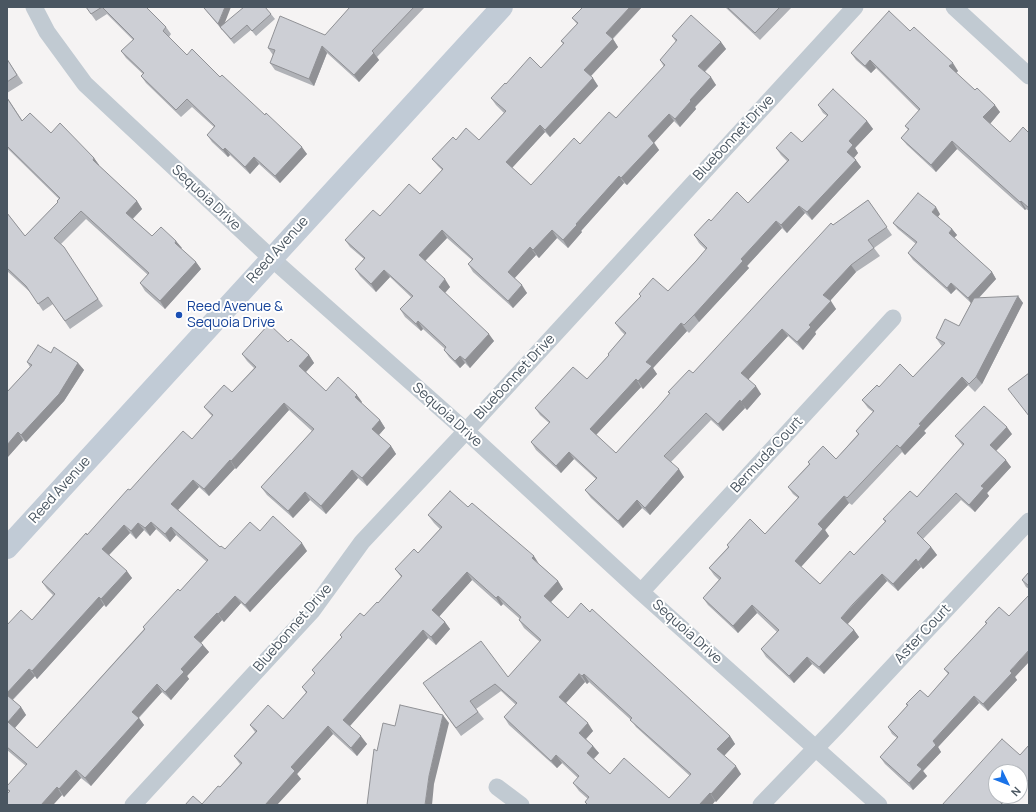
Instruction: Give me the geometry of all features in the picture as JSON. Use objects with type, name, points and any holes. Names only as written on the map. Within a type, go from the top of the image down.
[{"type":"main road","name":"Reed Avenue","points":[[7,548],[502,7]]},
{"type":"street","name":"Sequoia Drive","points":[[34,7],[47,32],[85,84],[271,258],[466,431],[641,592],[816,747],[879,805]]},
{"type":"street","name":"Bluebonnet Drive","points":[[133,805],[312,610],[362,542],[466,431],[855,7]]},
{"type":"street","points":[[954,7],[1029,76]]},
{"type":"street","name":"Bermuda Court","points":[[641,592],[893,318]]},
{"type":"street","name":"Aster Court","points":[[761,805],[1029,521]]},
{"type":"street","points":[[497,787],[521,805]]},
{"type":"building","points":[[86,7],[102,7],[91,14]]},
{"type":"building","points":[[102,7],[146,7],[166,27],[163,31],[187,55],[192,49],[220,77],[222,75],[302,147],[275,176],[254,157],[245,167],[225,148],[223,150],[207,135],[215,126],[187,99],[176,110],[141,76],[144,73],[121,51],[134,39]]},
{"type":"building","points":[[225,7],[218,24],[204,8]]},
{"type":"building","points":[[244,7],[265,7],[271,14],[252,31],[247,25],[231,39],[220,27]]},
{"type":"building","points":[[350,7],[414,7],[372,51],[374,53],[354,75],[322,46],[309,79],[270,63],[275,50],[268,48],[280,16],[325,35]]},
{"type":"building","points":[[583,7],[630,7],[606,33],[613,39],[584,70],[593,78],[545,130],[540,125],[506,162],[531,185],[574,138],[580,144],[609,112],[616,118],[665,65],[660,60],[677,40],[672,36],[691,15],[721,42],[698,66],[711,77],[675,119],[669,114],[648,136],[654,143],[621,178],[619,176],[563,240],[552,230],[533,250],[530,247],[508,272],[522,285],[508,301],[468,264],[473,259],[442,230],[419,255],[445,279],[439,287],[489,334],[465,360],[460,356],[455,361],[444,350],[446,347],[418,321],[416,324],[400,309],[413,296],[384,270],[371,284],[355,269],[365,258],[345,240],[373,210],[380,216],[409,184],[420,194],[443,169],[432,159],[453,137],[456,140],[466,128],[479,140],[506,111],[491,98],[505,83],[506,84],[530,57],[541,68],[564,43],[561,41],[578,23],[572,18]]},
{"type":"building","points":[[727,7],[780,7],[755,33]]},
{"type":"building","points":[[889,11],[910,31],[914,27],[953,63],[949,66],[975,90],[977,88],[995,105],[983,117],[1010,142],[1023,127],[1029,133],[1029,208],[1021,201],[1020,202],[952,141],[931,165],[901,138],[909,129],[905,126],[920,109],[870,60],[865,66],[851,53]]},
{"type":"building","points":[[7,59],[17,75],[7,82]]},
{"type":"building","points":[[833,89],[867,121],[849,141],[853,145],[847,152],[856,160],[807,212],[799,206],[781,225],[776,221],[741,259],[743,261],[694,315],[684,325],[681,323],[646,362],[652,366],[638,381],[636,379],[590,429],[616,453],[670,393],[668,392],[689,370],[693,373],[831,223],[833,225],[868,200],[887,227],[868,240],[874,248],[851,265],[823,295],[831,301],[809,325],[811,327],[797,342],[782,329],[741,373],[756,386],[741,402],[740,400],[718,424],[706,413],[664,456],[679,469],[645,508],[637,500],[618,521],[585,490],[597,478],[569,452],[556,466],[531,442],[550,422],[535,408],[573,367],[587,379],[609,355],[608,354],[626,333],[615,323],[641,296],[639,294],[653,278],[668,291],[707,248],[694,235],[709,219],[711,221],[737,192],[748,203],[789,160],[776,148],[791,132],[802,142],[828,115],[818,105]]},
{"type":"building","points":[[7,98],[22,121],[30,113],[51,133],[60,123],[94,158],[93,160],[137,201],[126,213],[152,236],[161,227],[176,241],[175,243],[196,262],[160,301],[140,283],[149,273],[81,211],[54,238],[64,247],[98,299],[65,321],[48,297],[38,304],[26,286],[7,268],[7,213],[25,236],[58,202],[57,201],[60,198],[7,146]]},
{"type":"building","points":[[918,193],[936,207],[932,212],[952,229],[949,233],[992,272],[968,298],[951,283],[947,288],[908,253],[917,242],[893,223]]},
{"type":"building","points":[[1018,296],[976,377],[969,384],[962,377],[919,424],[921,425],[900,448],[897,445],[847,498],[844,496],[818,524],[823,529],[795,561],[820,584],[850,551],[854,555],[886,521],[883,519],[910,491],[917,497],[964,444],[955,436],[984,406],[1007,427],[990,445],[1006,460],[981,486],[984,488],[969,505],[956,493],[917,533],[931,547],[918,562],[916,559],[893,584],[882,574],[853,604],[841,618],[854,630],[819,667],[807,657],[789,676],[761,649],[779,630],[752,605],[733,626],[703,598],[721,578],[709,568],[729,547],[727,545],[750,519],[765,534],[799,497],[788,487],[810,464],[808,462],[823,446],[836,459],[859,434],[856,431],[874,411],[862,400],[877,385],[879,387],[900,364],[913,377],[945,343],[936,338],[945,319],[959,326],[974,298]]},
{"type":"building","points":[[269,324],[288,342],[291,339],[309,355],[299,366],[326,391],[338,377],[357,395],[355,397],[380,420],[372,429],[391,446],[362,478],[352,470],[321,506],[305,492],[288,511],[261,487],[314,429],[284,403],[204,489],[193,480],[171,504],[220,547],[221,546],[225,549],[250,522],[260,531],[273,516],[302,543],[245,605],[235,596],[194,637],[203,645],[181,669],[184,672],[165,692],[157,684],[132,712],[139,718],[85,778],[76,770],[59,789],[57,787],[41,805],[7,805],[7,794],[10,791],[7,789],[7,786],[27,764],[7,747],[7,695],[21,707],[8,722],[37,748],[145,629],[143,627],[178,589],[180,591],[208,560],[171,527],[165,534],[151,522],[145,528],[138,523],[131,531],[124,525],[102,549],[127,571],[101,599],[99,597],[32,671],[29,669],[7,693],[7,625],[21,610],[32,620],[55,594],[42,582],[128,489],[130,490],[183,431],[192,439],[213,415],[204,407],[224,385],[232,392],[256,367],[242,354]]},
{"type":"building","points":[[38,345],[51,353],[54,347],[78,363],[59,394],[21,435],[18,432],[7,445],[7,392],[32,365],[27,362]]},
{"type":"building","points":[[1029,373],[1029,416],[1008,389]]},
{"type":"building","points":[[450,491],[468,507],[472,503],[534,556],[532,558],[558,581],[544,596],[568,618],[581,603],[590,612],[592,609],[730,736],[717,749],[736,766],[711,794],[710,793],[699,805],[588,805],[585,802],[589,797],[573,783],[579,776],[556,755],[551,761],[504,717],[517,703],[495,684],[470,701],[478,712],[456,728],[423,683],[481,641],[508,677],[541,640],[519,620],[521,617],[498,596],[496,598],[467,572],[432,610],[445,622],[431,637],[423,630],[343,720],[361,736],[351,748],[328,726],[291,767],[295,771],[265,805],[185,805],[193,796],[202,804],[242,763],[234,756],[257,731],[250,725],[268,705],[283,719],[307,692],[302,687],[315,673],[312,670],[342,637],[340,635],[360,613],[364,616],[377,602],[378,603],[402,576],[395,569],[414,549],[418,553],[442,527],[428,515]],"holes":[[[579,674],[582,676],[584,674],[632,718],[630,720],[691,774],[669,798],[624,758],[610,774],[587,753],[593,746],[579,733],[588,723],[559,697]]]},
{"type":"building","points":[[1029,572],[1029,586],[1022,580]]},
{"type":"building","points":[[1029,595],[1029,650],[1010,671],[1012,673],[983,704],[974,696],[933,741],[936,745],[917,765],[922,769],[909,783],[880,757],[898,737],[888,727],[908,705],[906,704],[920,690],[928,697],[949,673],[944,669],[987,623],[985,622],[999,607],[1009,616]]},
{"type":"building","points":[[400,705],[443,715],[429,776],[425,805],[367,805],[374,749],[377,751],[383,723],[395,726]]},
{"type":"building","points":[[1002,739],[1020,755],[1029,745],[1029,782],[1028,764],[988,764],[988,804],[1003,805],[942,805]]},
{"type":"place","name":"Reed Avenue & Sequoia Drive","points":[[179,315]]}]
